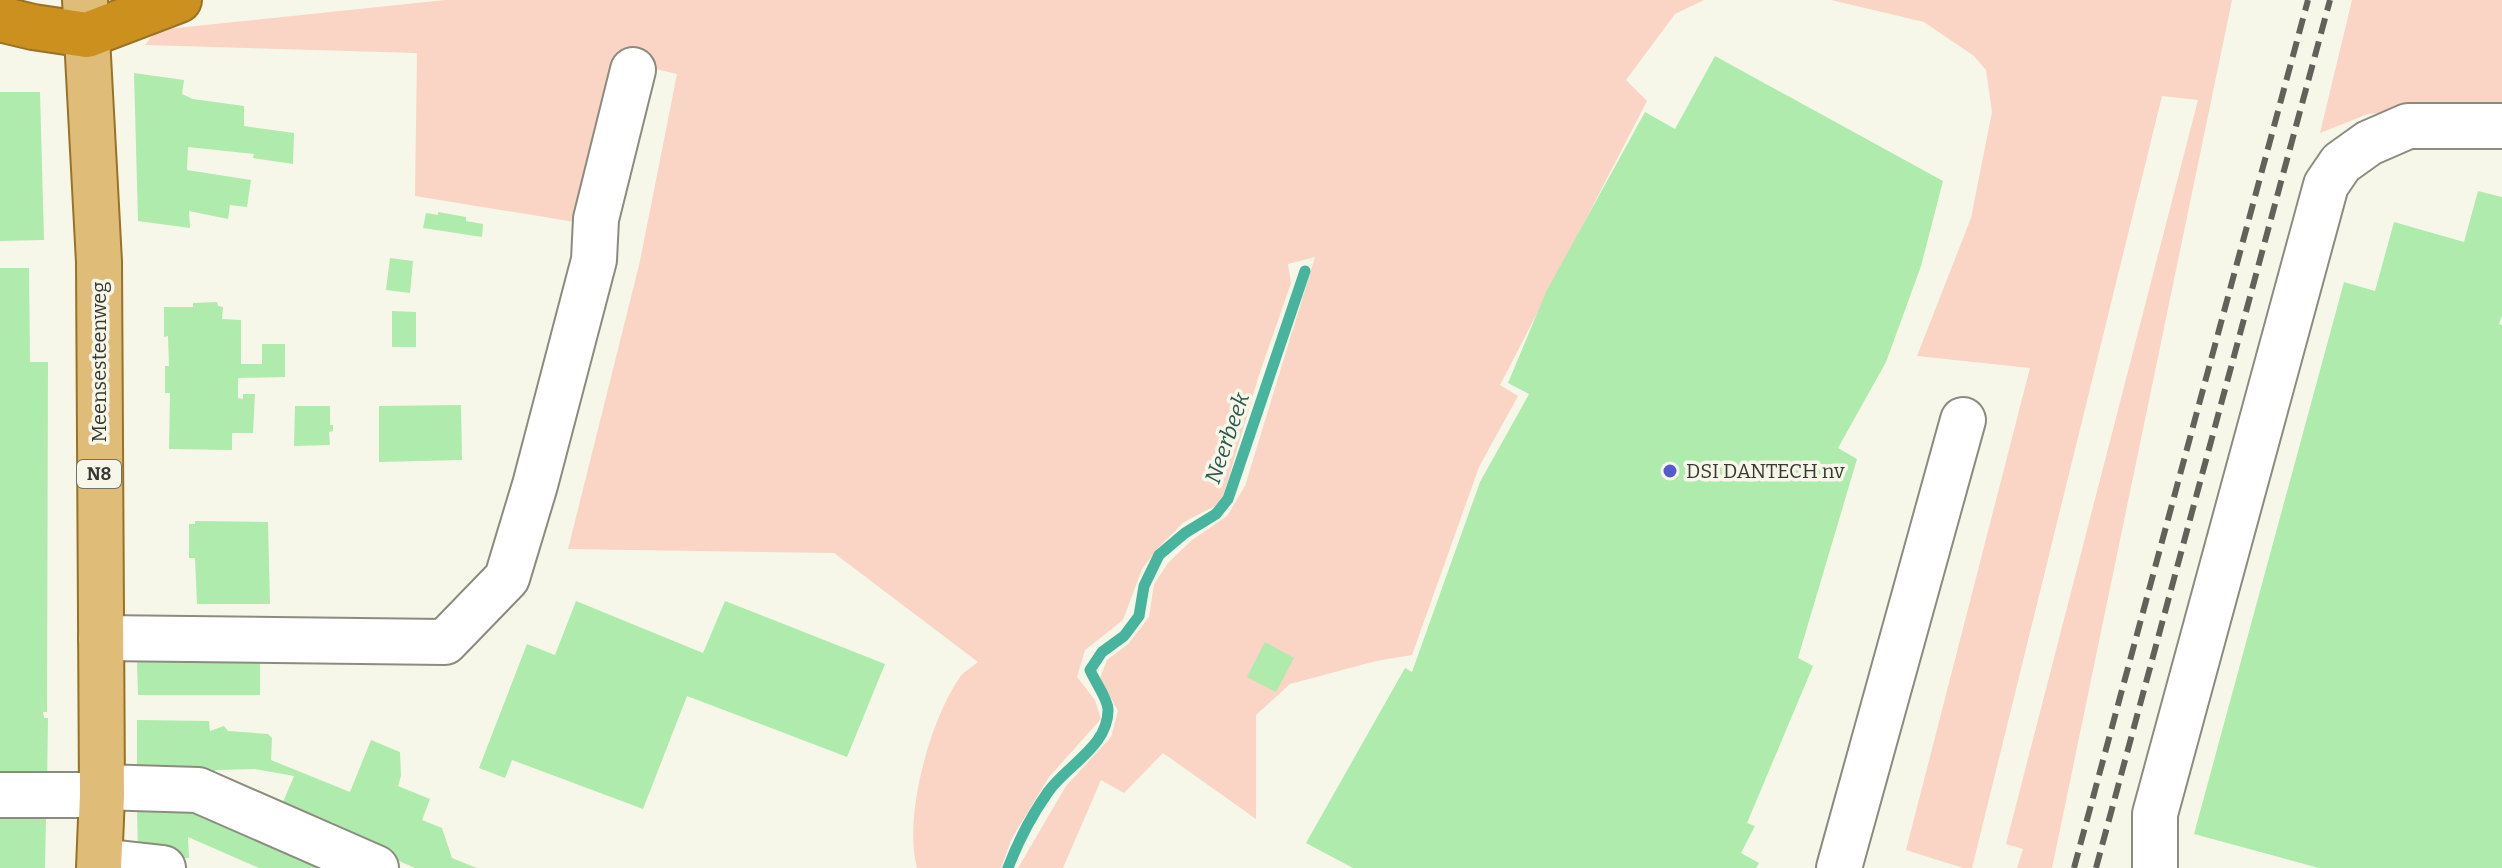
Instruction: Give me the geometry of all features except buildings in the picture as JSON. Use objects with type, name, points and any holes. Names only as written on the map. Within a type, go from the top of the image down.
[{"type":"highway","points":[[0,19],[33,27],[179,0]]},
{"type":"main road","name":"Meensesteenweg","points":[[86,17],[99,262],[100,865]]},
{"type":"lane","points":[[101,638],[445,642],[507,578],[535,485],[594,260],[596,219],[633,70]]},
{"type":"lane","points":[[2155,868],[2155,814],[2326,185],[2341,163],[2350,156],[2369,143],[2408,126],[2502,126]]},
{"type":"lane","points":[[1839,868],[1963,420]]},
{"type":"lane","points":[[0,795],[198,790],[376,868]]},
{"type":"lane","points":[[100,865],[163,868]]},
{"type":"shaded area","points":[[445,0],[1704,0],[1675,14],[1626,80],[1647,101],[1500,385],[1518,396],[1479,467],[1412,655],[1376,661],[1290,684],[1256,715],[1256,819],[1163,753],[1124,793],[1101,780],[1063,868],[1018,868],[1066,786],[1111,737],[1118,711],[1100,678],[1107,660],[1128,644],[1149,617],[1154,584],[1168,563],[1192,540],[1227,516],[1245,486],[1315,257],[1288,264],[1291,283],[1259,375],[1223,497],[1215,506],[1184,522],[1158,548],[1142,569],[1123,620],[1085,650],[1077,677],[1095,700],[1101,719],[1049,777],[1012,838],[1001,868],[917,868],[914,823],[922,770],[949,695],[960,677],[978,662],[834,553],[568,549],[640,261],[677,74],[618,60],[575,222],[415,196],[417,53],[145,45],[157,30]]},
{"type":"shaded area","points":[[1831,0],[2232,0],[2052,868],[2017,868],[2023,849],[2006,844],[2198,100],[2162,96],[1972,868],[1963,868],[1906,850],[2030,368],[1917,356],[1971,218],[1992,112],[1986,70],[1974,56],[1924,22]]},
{"type":"shaded area","points":[[2352,0],[2502,0],[2502,105],[2441,106],[2368,114],[2320,133]]},
{"type":"waterway","name":"Neerbeek","points":[[1008,868],[1026,828],[1048,792],[1102,734],[1108,709],[1090,670],[1102,652],[1124,636],[1139,616],[1144,586],[1159,555],[1185,533],[1216,514],[1228,499],[1305,271]]},
{"type":"railway","points":[[2074,868],[2308,0]]},
{"type":"railway","points":[[2096,868],[2330,0]]},
{"type":"place","name":"DSI DANTECH nv","points":[[1670,471]]}]
